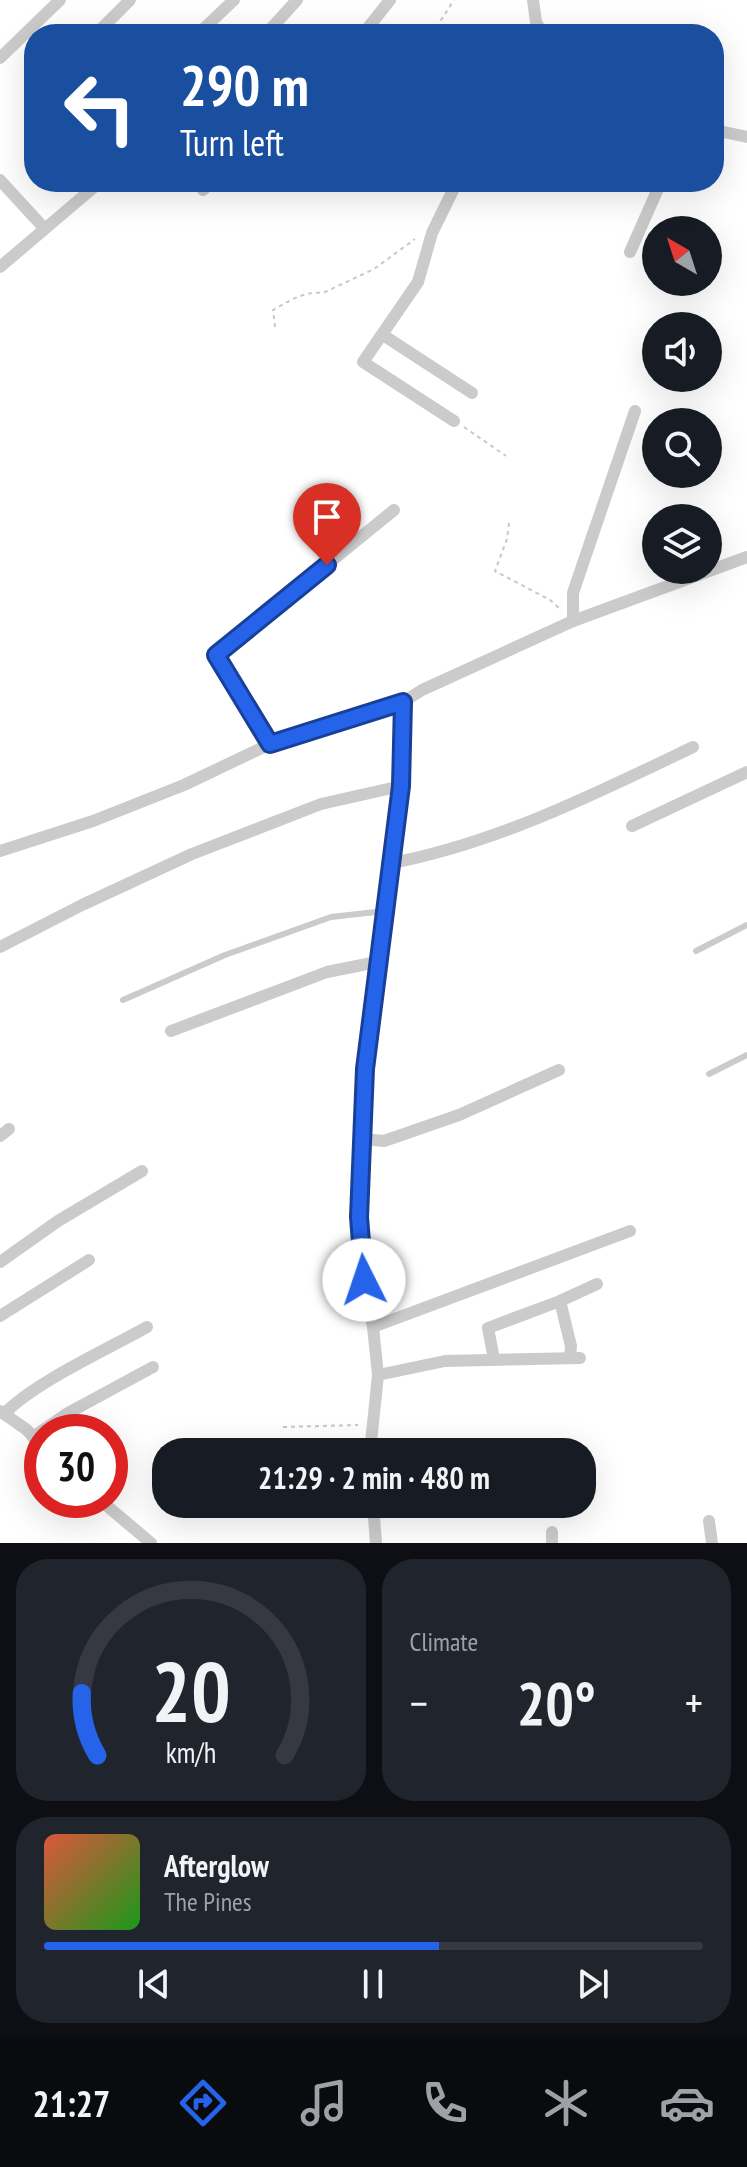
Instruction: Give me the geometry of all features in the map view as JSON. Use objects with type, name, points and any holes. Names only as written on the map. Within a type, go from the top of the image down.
[{"type":"street","points":[[35,24],[60,0]]},
{"type":"street","points":[[106,24],[130,0]]},
{"type":"street","points":[[209,24],[234,0]]},
{"type":"street","points":[[275,24],[297,0]]},
{"type":"street","points":[[371,24],[390,0]]},
{"type":"street","points":[[533,0],[539,24]]},
{"type":"street","points":[[0,58],[24,35]]},
{"type":"street","points":[[724,132],[747,137]]},
{"type":"street","points":[[0,180],[44,228]]},
{"type":"street","points":[[0,267],[88,192]]},
{"type":"street","points":[[452,192],[432,233],[418,282],[363,362],[454,421]]},
{"type":"street","points":[[630,252],[657,192]]},
{"type":"street","points":[[383,335],[472,393]]},
{"type":"street","points":[[573,621],[573,593],[635,411]]},
{"type":"street","points":[[270,744],[216,655],[394,510]]},
{"type":"street","points":[[0,851],[93,821],[270,744],[403,702],[422,690],[573,621],[747,557]]},
{"type":"street","points":[[371,1438],[378,1375],[364,1280],[359,1217],[365,1069],[401,786],[403,702]]},
{"type":"street","points":[[392,863],[437,855],[479,840],[613,785],[693,747]]},
{"type":"street","points":[[632,826],[747,772]]},
{"type":"street","points":[[0,947],[192,854],[321,804],[401,786]]},
{"type":"street","points":[[171,1031],[327,972],[377,962]]},
{"type":"street","points":[[363,1139],[384,1141],[459,1115],[559,1070]]},
{"type":"street","points":[[0,1262],[58,1221],[142,1171]]},
{"type":"street","points":[[373,1327],[630,1231]]},
{"type":"street","points":[[0,1316],[89,1260]]},
{"type":"street","points":[[494,1359],[488,1328],[597,1284]]},
{"type":"street","points":[[378,1375],[445,1361],[575,1358],[560,1301]]},
{"type":"street","points":[[24,1431],[2,1413],[35,1390],[147,1327]]},
{"type":"street","points":[[67,1414],[153,1367]]},
{"type":"street","points":[[121,1518],[151,1543]]},
{"type":"street","points":[[374,1518],[376,1543]]},
{"type":"street","points":[[709,1521],[712,1543]]},
{"type":"lane","points":[[123,1000],[225,955],[331,917],[385,911]]},
{"type":"lane","points":[[696,951],[747,925]]},
{"type":"lane","points":[[709,1074],[747,1055]]},
{"type":"path","points":[[438,24],[454,0]]},
{"type":"path","points":[[275,327],[273,310],[297,296],[323,293],[352,280],[374,269],[415,240],[432,233]]},
{"type":"path","points":[[454,421],[506,456]]},
{"type":"path","points":[[509,523],[507,539],[495,571],[550,600],[573,621]]},
{"type":"path","points":[[283,1427],[372,1426]]},
{"type":"route","points":[[327,565],[216,655],[270,744],[403,702],[401,786],[365,1069],[359,1217],[364,1280]]}]
